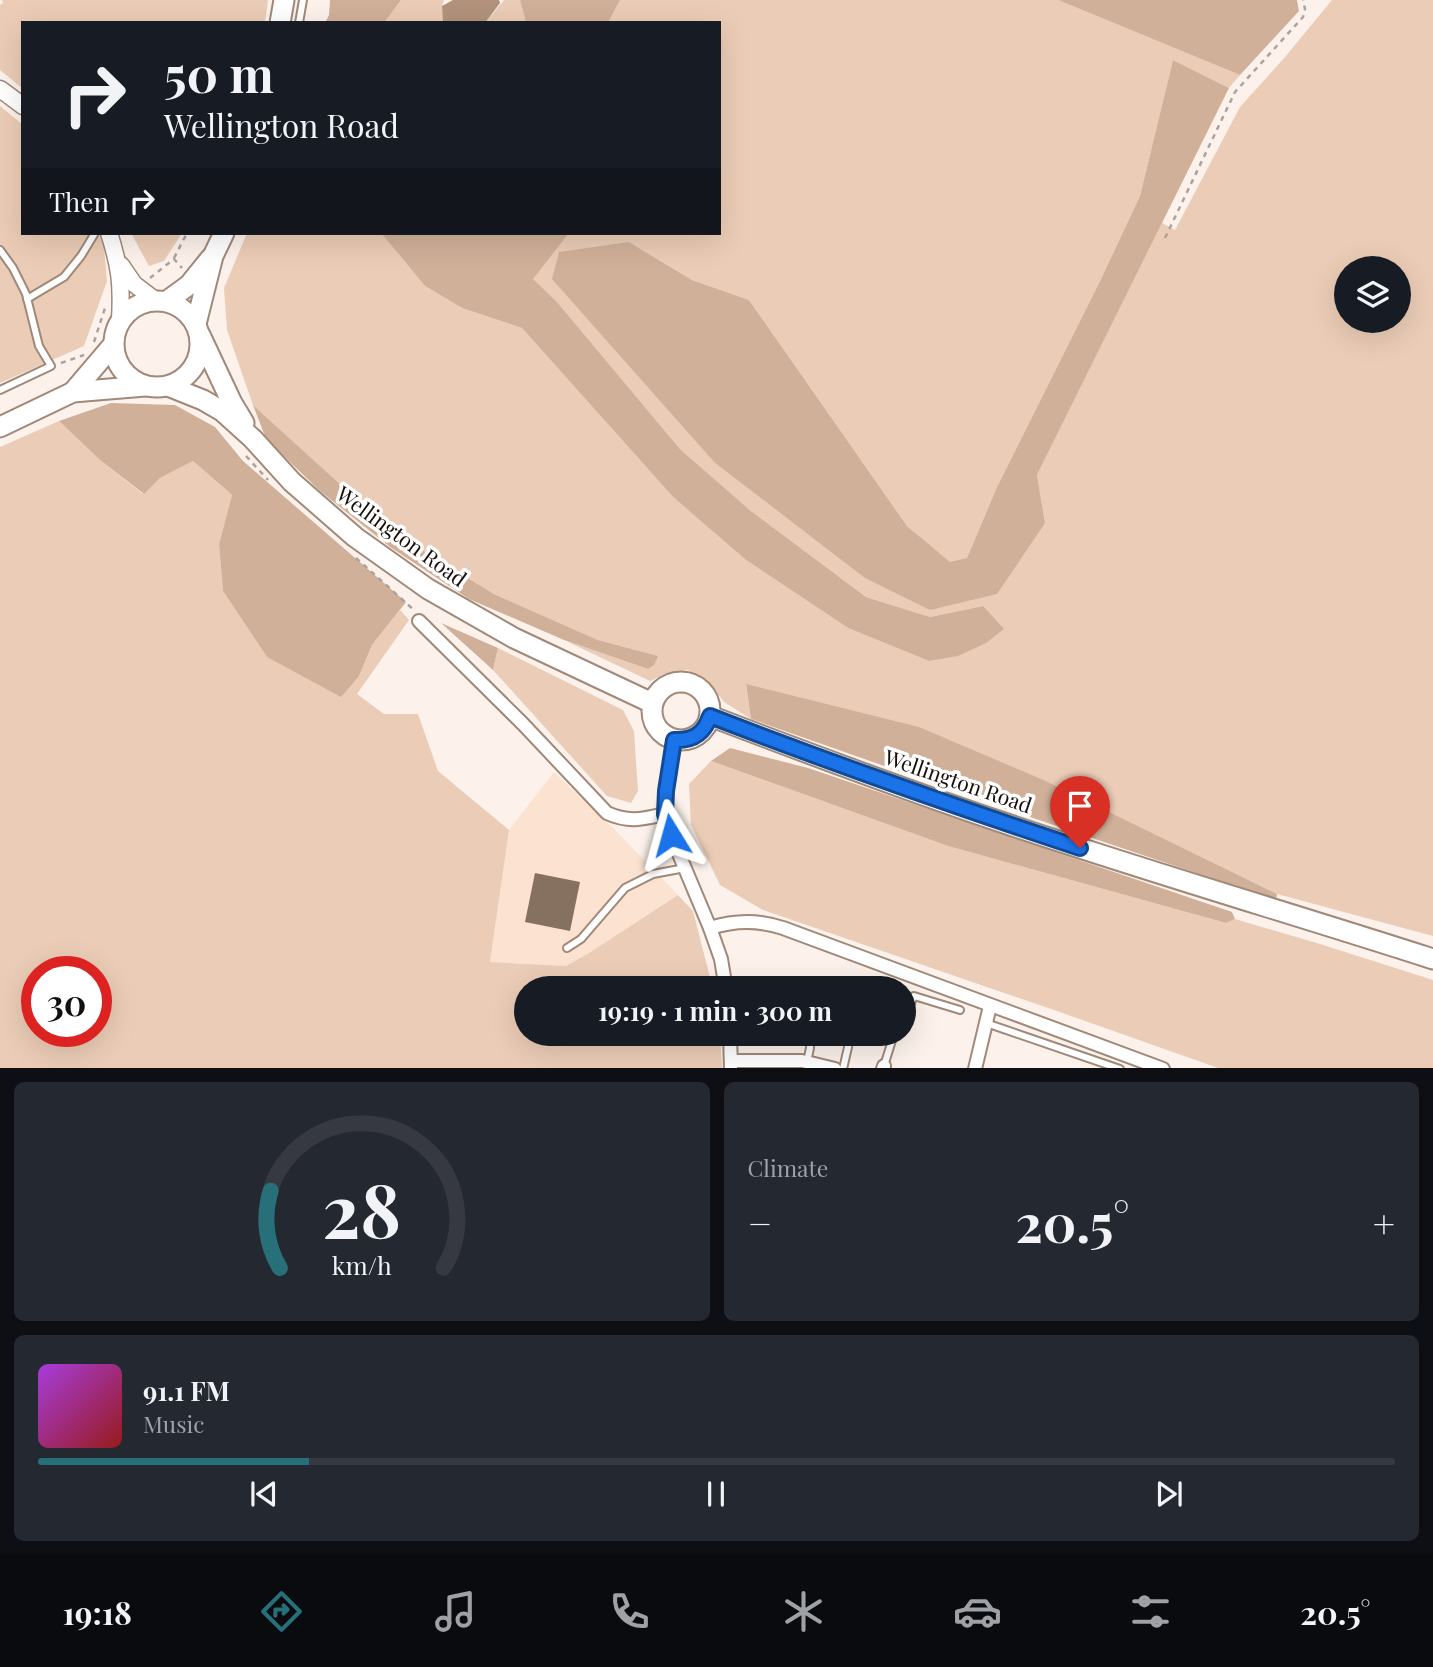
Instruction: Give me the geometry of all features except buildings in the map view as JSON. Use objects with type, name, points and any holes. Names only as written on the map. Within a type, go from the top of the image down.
[{"type":"main road","points":[[280,21],[284,0]]},
{"type":"main road","points":[[0,427],[73,392],[169,386],[190,372],[197,361],[200,348],[198,329],[213,256],[223,235]]},
{"type":"main road","points":[[146,386],[123,371],[116,359],[113,345],[120,320],[129,310],[141,303],[161,300],[192,281],[213,256]]},
{"type":"main road","points":[[161,300],[188,313],[198,329]]},
{"type":"main road","name":"Wellington Road","points":[[198,329],[232,403],[253,439]]},
{"type":"main road","points":[[73,392],[113,345]]},
{"type":"main road","name":"Wellington Road","points":[[169,386],[222,411],[253,439],[292,482],[355,537],[428,589],[514,638],[652,703]]},
{"type":"main road","points":[[672,682],[692,683],[707,696],[710,716],[701,733],[693,738],[674,740],[665,736],[653,722],[652,703],[656,694],[672,682]]},
{"type":"main road","name":"Wellington Road","points":[[710,716],[1015,827],[1433,959]]},
{"type":"street","points":[[0,89],[21,105]]},
{"type":"street","points":[[110,235],[118,260],[120,320]]},
{"type":"street","points":[[118,260],[134,284],[161,300]]},
{"type":"street","points":[[419,621],[523,724],[607,813],[620,819],[636,820],[665,814]]},
{"type":"street","points":[[674,740],[665,814],[671,835],[710,928],[724,976]]},
{"type":"street","points":[[710,928],[736,922],[765,922],[1155,1067]]},
{"type":"street","points":[[975,1068],[990,1006]]},
{"type":"street","points":[[730,1046],[731,1065],[788,1060],[831,1068]]},
{"type":"lane","points":[[299,21],[303,0]]},
{"type":"lane","points":[[27,299],[64,277],[94,235]]},
{"type":"lane","points":[[0,250],[13,268],[27,299],[39,346],[51,366],[0,390]]},
{"type":"lane","points":[[567,948],[581,939],[625,888],[653,874],[685,868]]},
{"type":"lane","points":[[916,997],[960,1010]]},
{"type":"lane","points":[[986,1023],[1117,1068]]},
{"type":"lane","points":[[807,1062],[810,1046]]},
{"type":"lane","points":[[843,1068],[848,1046]]},
{"type":"lane","points":[[883,1067],[889,1046]]},
{"type":"path","points":[[1165,238],[1235,92],[1303,17],[1303,0]]},
{"type":"path","points":[[149,278],[174,259],[186,235]]},
{"type":"path","points":[[174,259],[192,281]]},
{"type":"shaded area","points":[[2,0],[268,0],[265,21],[21,21],[21,87],[0,70],[0,5]]},
{"type":"shaded area","points":[[330,0],[401,0],[385,21],[326,21]]},
{"type":"shaded area","points":[[401,0],[444,0],[443,21],[385,21]]},
{"type":"shaded area","points":[[453,0],[499,0],[500,3],[486,21],[443,21],[442,6]]},
{"type":"shaded area","points":[[504,0],[520,0],[525,21],[487,21]]},
{"type":"shaded area","points":[[520,0],[620,0],[609,21],[525,21]]},
{"type":"shaded area","points":[[620,0],[1058,0],[1240,75],[1229,88],[1173,60],[1140,196],[997,487],[967,558],[950,563],[907,526],[749,300],[692,280],[629,242],[553,279],[714,462],[930,610],[1045,523],[1037,475],[1162,223],[1175,230],[1240,107],[1332,0],[1433,0],[1433,936],[1277,894],[1048,782],[746,685],[751,719],[724,702],[709,682],[688,670],[665,674],[650,681],[564,640],[648,669],[657,656],[598,640],[494,594],[394,533],[253,405],[227,330],[224,288],[246,235],[383,235],[425,286],[462,308],[522,328],[673,497],[746,560],[848,628],[929,661],[983,606],[930,617],[866,597],[751,511],[680,449],[557,302],[532,279],[567,235],[721,235],[721,21],[609,21]]},
{"type":"shaded area","points":[[1058,0],[1297,0],[1299,11],[1240,75]]},
{"type":"shaded area","points":[[1173,60],[1229,88],[1037,475],[1045,523],[997,594],[930,610],[865,578],[714,462],[552,279],[559,252],[629,242],[692,280],[749,300],[907,526],[950,562],[967,558],[997,487],[1140,196]]},
{"type":"shaded area","points":[[0,106],[21,123],[21,235],[99,235],[104,247],[107,281],[84,346],[0,383]]},
{"type":"shaded area","points":[[132,235],[181,235],[164,261],[149,266]]},
{"type":"shaded area","points":[[383,235],[567,235],[533,279],[557,302],[680,449],[751,511],[866,597],[930,617],[983,606],[1004,629],[986,643],[958,656],[929,661],[848,628],[746,560],[673,497],[522,328],[462,308],[425,286]]},
{"type":"shaded area","points":[[111,403],[175,405],[215,427],[243,461],[406,602],[372,645],[359,676],[341,697],[267,657],[223,591],[219,544],[232,495],[193,461],[160,478],[144,494],[100,460],[59,421]]},
{"type":"shaded area","points":[[253,405],[394,533],[494,594],[598,640],[658,656],[654,665],[648,669],[564,640],[469,599],[390,547],[320,491],[266,439]]},
{"type":"shaded area","points":[[59,421],[100,460],[143,494],[160,478],[193,461],[232,495],[219,544],[223,591],[267,657],[359,676],[372,645],[400,610],[409,620],[357,694],[384,714],[418,714],[438,771],[509,830],[490,962],[566,966],[678,895],[693,911],[710,976],[514,976],[514,1046],[721,1046],[722,1068],[0,1068],[0,447]]},
{"type":"shaded area","points":[[441,623],[498,648],[493,670]]},
{"type":"shaded area","points":[[498,648],[623,710],[634,731],[638,791],[631,803],[607,796],[493,670]]},
{"type":"shaded area","points":[[746,684],[919,727],[1048,782],[1277,894],[1276,900],[751,719]]},
{"type":"shaded area","points":[[730,748],[808,768],[1232,912],[1235,919],[1226,923],[948,846],[711,761]]},
{"type":"shaded area","points":[[711,761],[948,846],[1226,923],[1235,919],[1433,980],[1433,1068],[1218,1068],[763,910],[720,885],[691,825],[689,784]]},
{"type":"shaded area","points":[[554,772],[678,895],[566,966],[490,962],[509,830]]},
{"type":"route","points":[[671,835],[665,814],[674,740],[693,738],[701,733],[710,716],[835,763],[1080,848]]}]
